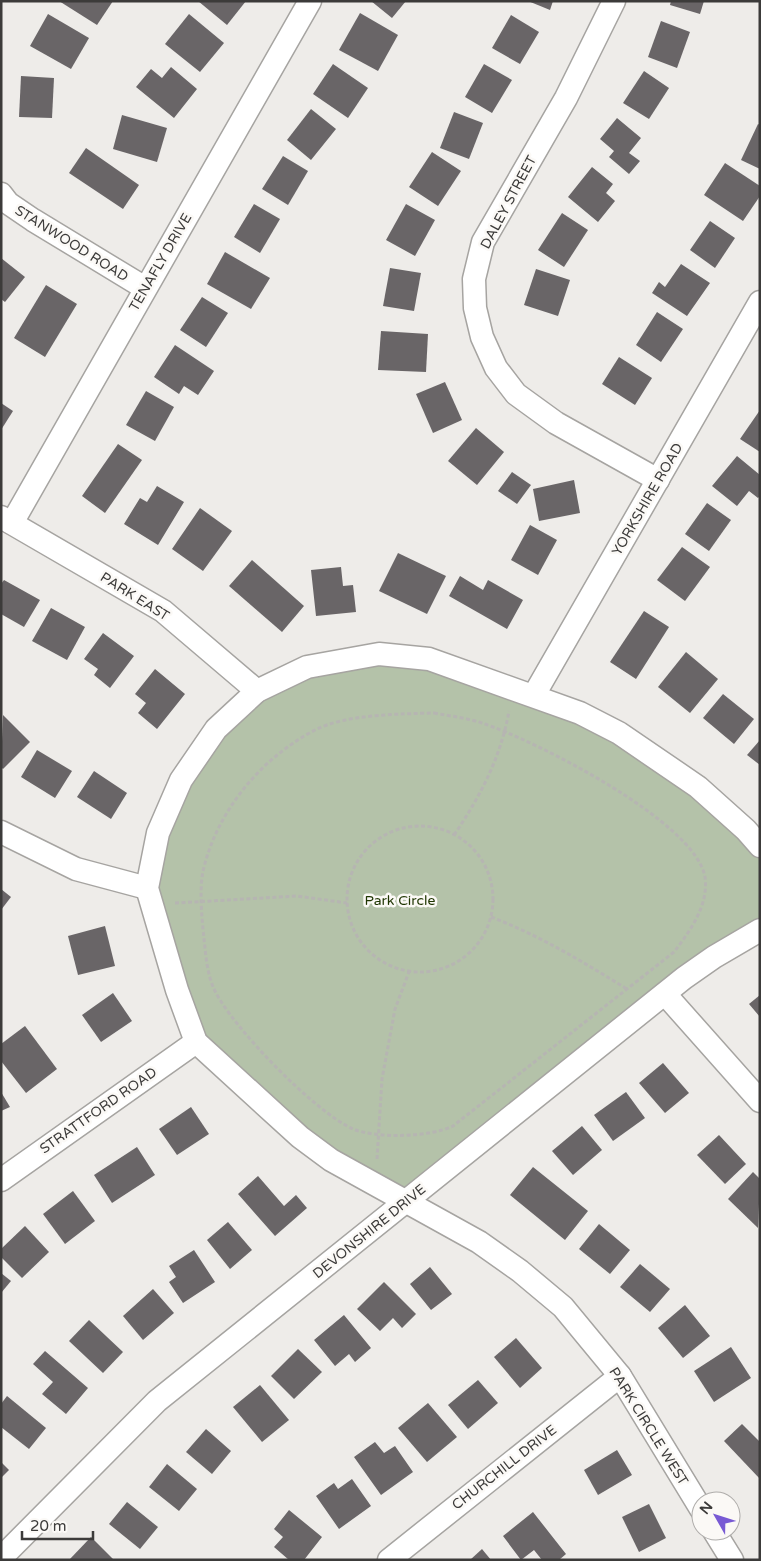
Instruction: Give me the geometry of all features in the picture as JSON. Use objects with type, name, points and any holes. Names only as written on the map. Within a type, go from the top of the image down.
[{"type":"street","name":"TENAFLY DRIVE","points":[[6,520],[145,288],[310,1]]},
{"type":"street","name":"DALEY STREET","points":[[614,1],[566,98],[484,242],[474,279],[475,308],[482,337],[496,368],[516,394],[556,423],[658,480]]},
{"type":"street","name":"STANWOOD ROAD","points":[[1,194],[8,203],[33,220],[145,288]]},
{"type":"street","name":"YORKSHIRE ROAD","points":[[524,692],[658,480],[760,302]]},
{"type":"street","name":"PARK EAST","points":[[6,520],[163,611],[257,691]]},
{"type":"street","points":[[405,1202],[332,1160],[300,1137],[196,1042],[177,990],[150,896],[158,833],[181,780],[216,729],[257,691],[307,667],[379,654],[429,659],[580,713],[626,739],[698,786],[746,830],[760,846]]},
{"type":"street","points":[[1,832],[76,869],[150,896]]},
{"type":"street","name":"DEVONSHIRE DRIVE","points":[[1,1558],[157,1401],[665,994],[714,957],[760,930]]},
{"type":"street","points":[[665,994],[760,1101]]},
{"type":"street","name":"STRATTFORD ROAD","points":[[1,1180],[196,1042]]},
{"type":"street","name":"PARK CIRCLE WEST","points":[[405,1202],[479,1242],[520,1271],[563,1307],[620,1376],[691,1493]]},
{"type":"street","name":"CHURCHILL DRIVE","points":[[389,1560],[620,1376]]},
{"type":"street","points":[[720,1541],[732,1560]]},
{"type":"path","points":[[454,835],[476,803],[494,766],[506,732],[524,692]]},
{"type":"path","points":[[434,713],[481,722],[506,732],[573,765],[650,813],[682,838],[700,860],[705,878],[701,906],[693,928],[674,952],[454,1126],[444,1131],[416,1136],[355,1129],[329,1115],[299,1089],[239,1027],[215,990],[207,966],[202,901],[203,873],[213,840],[227,810],[253,776],[280,753],[316,729],[349,720],[391,714],[434,713]]},
{"type":"path","points":[[425,826],[454,835],[470,845],[485,865],[492,888],[491,917],[484,934],[470,953],[450,966],[427,972],[410,972],[381,962],[363,946],[351,926],[347,903],[350,878],[361,856],[378,839],[401,828],[425,826]]},
{"type":"path","points":[[150,896],[202,901],[297,896],[347,903]]},
{"type":"path","points":[[491,917],[516,926],[555,946],[627,989],[648,1009]]},
{"type":"path","points":[[375,1184],[382,1079],[395,1010],[410,972]]},
{"type":"green space","name":"Park Circle","points":[[379,654],[580,713],[760,846],[760,930],[405,1202],[215,1060],[147,888],[181,780],[257,691]]},
{"type":"building","points":[[59,1],[113,1],[97,25]]},
{"type":"building","points":[[198,1],[246,1],[227,25]]},
{"type":"building","points":[[371,1],[406,1],[392,18]]},
{"type":"building","points":[[528,1],[553,1],[550,10]]},
{"type":"building","points":[[671,1],[704,1],[700,14],[670,5]]},
{"type":"building","points":[[360,13],[398,35],[378,71],[339,50]]},
{"type":"building","points":[[48,14],[89,38],[71,69],[30,46]]},
{"type":"building","points":[[189,14],[224,43],[200,72],[165,44]]},
{"type":"building","points":[[511,15],[539,32],[520,64],[492,48]]},
{"type":"building","points":[[661,21],[690,32],[677,68],[648,57]]},
{"type":"building","points":[[333,64],[368,88],[348,118],[313,94]]},
{"type":"building","points":[[484,64],[512,80],[492,113],[465,97]]},
{"type":"building","points":[[171,67],[197,89],[174,118],[136,87],[151,69],[162,78]]},
{"type":"building","points":[[644,71],[669,88],[649,119],[623,103]]},
{"type":"building","points":[[21,76],[54,78],[52,118],[19,117]]},
{"type":"building","points":[[311,109],[336,129],[311,160],[287,140]]},
{"type":"building","points":[[454,112],[483,123],[469,159],[440,148]]},
{"type":"building","points":[[122,115],[167,128],[157,162],[113,149]]},
{"type":"building","points":[[617,118],[641,138],[629,153],[640,161],[629,174],[609,157],[614,151],[600,139]]},
{"type":"building","points":[[758,124],[760,125],[760,169],[741,160]]},
{"type":"building","points":[[86,148],[139,185],[123,209],[69,173]]},
{"type":"building","points":[[432,152],[461,171],[438,206],[409,187]]},
{"type":"building","points":[[283,156],[308,171],[288,205],[262,189]]},
{"type":"building","points":[[725,163],[760,186],[760,196],[743,221],[704,195]]},
{"type":"building","points":[[592,167],[613,184],[606,193],[615,201],[598,222],[568,197]]},
{"type":"building","points":[[254,204],[280,219],[260,253],[234,237]]},
{"type":"building","points":[[406,204],[435,220],[415,256],[386,240]]},
{"type":"building","points":[[562,213],[588,230],[564,267],[538,250]]},
{"type":"building","points":[[710,221],[735,238],[715,268],[690,250]]},
{"type":"building","points":[[225,252],[270,278],[251,309],[207,284]]},
{"type":"building","points":[[1,258],[25,277],[5,302],[1,299]]},
{"type":"building","points":[[681,264],[710,283],[687,316],[652,293],[659,282],[665,287]]},
{"type":"building","points":[[390,268],[421,273],[414,311],[383,306]]},
{"type":"building","points":[[536,269],[570,280],[558,316],[524,305]]},
{"type":"building","points":[[46,285],[77,304],[45,357],[14,338]]},
{"type":"building","points":[[202,297],[228,313],[206,347],[180,330]]},
{"type":"building","points":[[657,312],[683,329],[661,362],[636,345]]},
{"type":"building","points":[[381,331],[428,334],[426,372],[378,370]]},
{"type":"building","points":[[175,345],[214,371],[198,395],[184,386],[179,394],[154,377]]},
{"type":"building","points":[[619,357],[652,378],[635,405],[602,384]]},
{"type":"building","points":[[445,382],[462,420],[433,433],[416,394]]},
{"type":"building","points":[[146,391],[174,407],[155,441],[126,425]]},
{"type":"building","points":[[1,403],[13,411],[1,430]]},
{"type":"building","points":[[760,410],[760,452],[740,439]]},
{"type":"building","points":[[476,428],[504,452],[477,485],[448,461]]},
{"type":"building","points":[[118,444],[142,460],[105,513],[82,496]]},
{"type":"building","points":[[737,456],[760,475],[760,496],[758,498],[749,491],[737,506],[712,486]]},
{"type":"building","points":[[512,472],[531,485],[517,504],[498,491]]},
{"type":"building","points":[[574,480],[580,513],[539,521],[533,489]]},
{"type":"building","points":[[157,486],[184,502],[158,545],[124,524],[140,498],[147,502]]},
{"type":"building","points":[[707,503],[731,520],[709,551],[685,534]]},
{"type":"building","points":[[200,508],[232,531],[203,571],[172,549]]},
{"type":"building","points":[[530,525],[557,540],[538,575],[511,560]]},
{"type":"building","points":[[682,547],[710,567],[685,601],[657,580]]},
{"type":"building","points":[[398,553],[446,576],[427,614],[379,591]]},
{"type":"building","points":[[252,560],[304,606],[282,632],[229,586]]},
{"type":"building","points":[[341,567],[343,586],[353,585],[356,612],[316,616],[311,570]]},
{"type":"building","points":[[460,576],[483,590],[488,580],[523,600],[507,629],[449,596]]},
{"type":"building","points":[[4,580],[40,600],[24,627],[1,614],[1,584]]},
{"type":"building","points":[[51,608],[85,627],[67,660],[32,641]]},
{"type":"building","points":[[644,611],[669,627],[636,679],[610,662]]},
{"type":"building","points":[[103,633],[134,656],[110,688],[94,675],[98,669],[84,659]]},
{"type":"building","points":[[686,652],[718,679],[690,713],[658,687]]},
{"type":"building","points":[[155,669],[185,694],[157,729],[138,713],[146,703],[135,694]]},
{"type":"building","points":[[723,694],[754,719],[734,744],[703,718]]},
{"type":"building","points":[[3,715],[30,742],[3,769],[1,767]]},
{"type":"building","points":[[760,740],[760,765],[747,755]]},
{"type":"building","points":[[37,750],[72,771],[55,798],[21,777]]},
{"type":"building","points":[[94,771],[127,793],[111,819],[77,797]]},
{"type":"building","points":[[1,889],[11,897],[1,910]]},
{"type":"building","points":[[105,926],[115,966],[78,975],[68,936]]},
{"type":"building","points":[[113,993],[132,1021],[101,1042],[82,1015]]},
{"type":"building","points":[[760,995],[760,1017],[749,1004]]},
{"type":"building","points":[[25,1026],[57,1069],[26,1093],[1,1061],[1,1044]]},
{"type":"building","points":[[663,1063],[689,1093],[665,1113],[639,1083]]},
{"type":"building","points":[[1,1092],[10,1107],[1,1111]]},
{"type":"building","points":[[626,1092],[645,1118],[613,1141],[594,1115]]},
{"type":"building","points":[[191,1107],[209,1134],[177,1155],[159,1129]]},
{"type":"building","points":[[582,1126],[602,1150],[573,1175],[552,1151]]},
{"type":"building","points":[[719,1135],[746,1164],[725,1184],[697,1155]]},
{"type":"building","points":[[137,1147],[155,1175],[112,1203],[94,1175]]},
{"type":"building","points":[[533,1167],[588,1211],[565,1240],[510,1195]]},
{"type":"building","points":[[753,1172],[760,1179],[758,1228],[728,1199]]},
{"type":"building","points":[[258,1176],[284,1206],[296,1195],[307,1208],[275,1236],[238,1194]]},
{"type":"building","points":[[73,1191],[95,1221],[65,1244],[43,1214]]},
{"type":"building","points":[[228,1222],[252,1250],[230,1269],[207,1240]]},
{"type":"building","points":[[599,1224],[630,1250],[610,1274],[579,1249]]},
{"type":"building","points":[[25,1226],[49,1252],[22,1278],[1,1257],[1,1249]]},
{"type":"building","points":[[194,1250],[215,1282],[183,1303],[169,1282],[176,1277],[169,1266]]},
{"type":"building","points":[[640,1264],[670,1289],[650,1312],[620,1287]]},
{"type":"building","points":[[430,1267],[452,1294],[431,1310],[410,1284]]},
{"type":"building","points":[[1,1273],[11,1281],[1,1293]]},
{"type":"building","points":[[384,1282],[416,1314],[402,1328],[393,1318],[380,1331],[357,1309]]},
{"type":"building","points":[[153,1289],[174,1313],[143,1340],[123,1316]]},
{"type":"building","points":[[685,1305],[710,1336],[683,1358],[658,1328]]},
{"type":"building","points":[[344,1315],[371,1348],[355,1362],[349,1354],[335,1366],[314,1340]]},
{"type":"building","points":[[89,1320],[123,1352],[103,1373],[69,1341]]},
{"type":"building","points":[[516,1338],[542,1368],[520,1388],[494,1357]]},
{"type":"building","points":[[731,1347],[751,1378],[714,1402],[694,1371]]},
{"type":"building","points":[[298,1349],[322,1372],[294,1399],[271,1376]]},
{"type":"building","points":[[45,1351],[88,1388],[66,1414],[42,1394],[53,1382],[33,1364]]},
{"type":"building","points":[[478,1380],[498,1403],[468,1429],[448,1405]]},
{"type":"building","points":[[260,1385],[289,1420],[262,1442],[233,1407]]},
{"type":"building","points":[[7,1396],[46,1428],[29,1449],[1,1427],[1,1404]]},
{"type":"building","points":[[428,1403],[457,1437],[427,1462],[398,1428]]},
{"type":"building","points":[[742,1424],[760,1442],[760,1479],[724,1441]]},
{"type":"building","points":[[206,1429],[231,1451],[212,1474],[186,1452]]},
{"type":"building","points":[[375,1442],[384,1453],[395,1446],[413,1472],[381,1495],[354,1457]]},
{"type":"building","points":[[617,1450],[632,1475],[598,1495],[584,1470]]},
{"type":"building","points":[[1,1462],[9,1470],[1,1478]]},
{"type":"building","points":[[167,1464],[197,1489],[179,1511],[149,1487]]},
{"type":"building","points":[[352,1479],[371,1506],[339,1529],[316,1496],[334,1483],[338,1489]]},
{"type":"building","points":[[127,1502],[158,1527],[140,1549],[109,1524]]},
{"type":"building","points":[[649,1504],[666,1538],[639,1552],[622,1517]]},
{"type":"building","points":[[289,1510],[322,1537],[304,1560],[289,1560],[274,1547],[283,1537],[274,1529]]},
{"type":"building","points":[[533,1512],[566,1554],[559,1560],[542,1560],[534,1550],[521,1560],[503,1536]]},
{"type":"building","points":[[91,1537],[114,1560],[69,1560]]},
{"type":"building","points":[[482,1549],[491,1560],[470,1560]]}]
